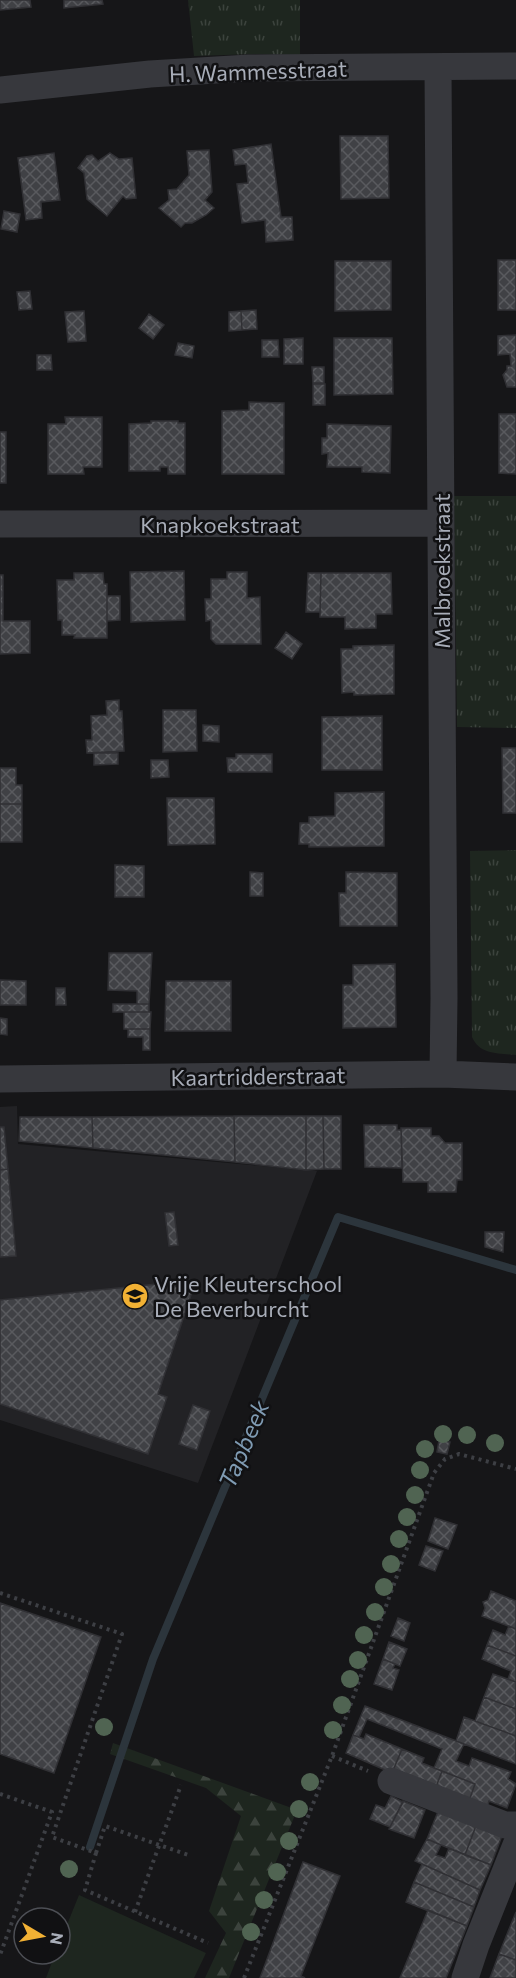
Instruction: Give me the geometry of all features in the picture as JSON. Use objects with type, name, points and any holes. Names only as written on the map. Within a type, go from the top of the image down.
[{"type":"street","name":"H. Wammesstraat","points":[[0,90],[220,69],[516,66]]},
{"type":"street","name":"Malbroekstraat","points":[[438,68],[443,1074]]},
{"type":"street","name":"Knapkoekstraat","points":[[0,524],[440,523]]},
{"type":"street","name":"Kaartridderstraat","points":[[0,1079],[443,1074],[516,1077]]},
{"type":"street","points":[[391,1781],[505,1825],[516,1825]]},
{"type":"street","points":[[465,1978],[516,1845]]},
{"type":"path","points":[[244,1978],[332,1756],[434,1473],[445,1459],[459,1454],[516,1469]]},
{"type":"path","points":[[0,1593],[122,1634],[52,1837],[96,1853]]},
{"type":"path","points":[[332,1756],[343,1761]]},
{"type":"path","points":[[135,1912],[181,1785]]},
{"type":"path","points":[[0,1794],[52,1812],[0,1955]]},
{"type":"path","points":[[191,1856],[105,1826],[85,1890],[208,1943]]},
{"type":"shaded area","name":"Vrije Kleuterschool De Beverburcht","points":[[17,1106],[18,1144],[317,1171],[198,1483],[0,1420],[0,1107]]},
{"type":"green space","points":[[188,0],[300,0],[300,55],[194,56]]},
{"type":"green space","points":[[454,496],[516,496],[516,728],[457,727]]},
{"type":"green space","points":[[516,850],[516,1055],[485,1050],[475,1043],[472,1037],[470,851]]},
{"type":"green space","points":[[113,1743],[297,1810],[229,1978],[205,1978],[226,1933],[209,1911],[241,1816],[206,1788],[110,1754]]},
{"type":"green space","points":[[79,1895],[206,1953],[194,1978],[46,1978],[50,1966],[72,1966],[72,1912]]},
{"type":"building","points":[[0,0],[30,0],[31,7],[0,10]]},
{"type":"building","points":[[64,0],[102,0],[103,4],[64,8]]},
{"type":"building","points":[[340,136],[388,136],[389,198],[341,199]]},
{"type":"building","points":[[271,144],[281,217],[292,217],[293,240],[266,242],[265,220],[242,223],[237,184],[248,183],[246,164],[235,165],[233,150]]},
{"type":"building","points":[[209,150],[212,192],[205,200],[214,208],[206,215],[192,223],[185,223],[181,227],[159,208],[169,200],[168,190],[177,189],[189,175],[187,151]]},
{"type":"building","points":[[54,153],[60,200],[41,202],[42,218],[26,220],[18,158]]},
{"type":"building","points":[[110,153],[119,159],[132,158],[136,198],[126,199],[123,196],[107,216],[87,199],[84,173],[78,168],[87,156],[92,155],[98,161]]},
{"type":"building","points":[[4,211],[20,214],[17,232],[1,229]]},
{"type":"building","points":[[498,260],[516,260],[516,310],[498,310]]},
{"type":"building","points":[[335,261],[391,261],[391,310],[335,311]]},
{"type":"building","points":[[30,291],[32,309],[19,310],[17,292]]},
{"type":"building","points":[[256,310],[257,329],[242,330],[241,311]]},
{"type":"building","points":[[84,311],[86,341],[68,342],[65,312]]},
{"type":"building","points":[[241,311],[242,330],[229,331],[229,312]]},
{"type":"building","points":[[149,314],[164,325],[153,339],[139,328]]},
{"type":"building","points":[[516,335],[516,387],[507,387],[503,375],[507,366],[511,366],[510,354],[498,355],[498,336]]},
{"type":"building","points":[[303,338],[303,364],[284,364],[284,339]]},
{"type":"building","points":[[334,338],[392,338],[393,394],[334,395]]},
{"type":"building","points":[[262,340],[278,340],[279,357],[262,357]]},
{"type":"building","points":[[178,343],[194,346],[192,358],[175,355]]},
{"type":"building","points":[[37,355],[51,355],[52,370],[37,370]]},
{"type":"building","points":[[312,367],[324,367],[324,383],[313,383]]},
{"type":"building","points":[[313,384],[325,384],[325,405],[313,405]]},
{"type":"building","points":[[249,402],[284,403],[284,474],[222,474],[222,411],[249,410]]},
{"type":"building","points":[[499,414],[516,414],[516,474],[499,473]]},
{"type":"building","points":[[65,417],[102,417],[102,467],[83,467],[84,474],[48,474],[48,424],[66,424]]},
{"type":"building","points":[[151,421],[185,423],[185,474],[168,474],[168,467],[160,467],[160,471],[129,471],[129,424],[151,423]]},
{"type":"building","points":[[327,424],[391,426],[390,473],[362,472],[362,467],[327,467],[328,453],[322,454],[322,438],[327,438]]},
{"type":"building","points":[[0,432],[6,432],[6,483],[0,483]]},
{"type":"building","points":[[184,571],[185,620],[131,622],[130,572]]},
{"type":"building","points":[[227,572],[247,572],[247,598],[260,597],[261,644],[216,644],[211,639],[211,620],[206,621],[205,599],[211,599],[211,579],[227,579]]},
{"type":"building","points":[[74,573],[103,573],[104,584],[107,584],[107,638],[74,638],[75,635],[62,635],[62,620],[58,620],[57,580],[74,580]]},
{"type":"building","points":[[308,573],[321,573],[320,612],[306,612]]},
{"type":"building","points":[[321,573],[391,573],[392,614],[376,614],[376,628],[345,629],[345,617],[320,617]]},
{"type":"building","points":[[0,575],[3,575],[3,621],[30,621],[30,653],[0,654]]},
{"type":"building","points":[[107,596],[120,596],[120,620],[107,621]]},
{"type":"building","points":[[286,632],[302,644],[292,659],[275,648]]},
{"type":"building","points":[[394,645],[394,694],[342,693],[341,649],[353,649],[353,646]]},
{"type":"building","points":[[119,700],[119,711],[122,711],[124,751],[87,753],[86,740],[92,740],[91,716],[107,715],[106,701]]},
{"type":"building","points":[[163,710],[196,710],[197,751],[163,752]]},
{"type":"building","points":[[382,716],[382,770],[322,770],[322,717]]},
{"type":"building","points":[[203,725],[219,726],[219,742],[203,741]]},
{"type":"building","points":[[502,748],[516,748],[516,813],[503,813]]},
{"type":"building","points":[[94,753],[118,753],[118,764],[94,765]]},
{"type":"building","points":[[236,754],[272,754],[272,772],[228,772],[227,758],[236,758]]},
{"type":"building","points":[[151,760],[168,760],[169,777],[151,778]]},
{"type":"building","points":[[0,768],[16,768],[16,785],[22,785],[22,804],[0,804]]},
{"type":"building","points":[[384,792],[384,846],[309,847],[309,844],[299,844],[300,823],[309,823],[309,817],[335,816],[335,793]]},
{"type":"building","points":[[167,798],[214,798],[215,844],[168,845]]},
{"type":"building","points":[[0,804],[22,804],[22,842],[0,842]]},
{"type":"building","points":[[115,865],[144,866],[144,897],[115,897]]},
{"type":"building","points":[[250,872],[263,873],[263,896],[250,896]]},
{"type":"building","points":[[346,872],[397,873],[397,926],[340,926],[339,893],[346,893]]},
{"type":"building","points":[[109,953],[152,953],[149,1004],[137,1004],[137,991],[108,990]]},
{"type":"building","points":[[395,964],[396,1027],[343,1028],[343,985],[353,985],[353,965]]},
{"type":"building","points":[[0,980],[26,981],[26,1005],[0,1005]]},
{"type":"building","points":[[166,981],[231,981],[231,1031],[165,1031]]},
{"type":"building","points":[[56,988],[65,988],[66,1005],[56,1005]]},
{"type":"building","points":[[113,1004],[149,1004],[149,1012],[113,1012]]},
{"type":"building","points":[[124,1012],[151,1012],[150,1029],[124,1029]]},
{"type":"building","points":[[0,1018],[7,1019],[7,1035],[0,1034]]},
{"type":"building","points":[[128,1029],[150,1029],[150,1050],[143,1050],[143,1037],[128,1037]]},
{"type":"building","points":[[234,1116],[235,1162],[93,1148],[92,1117]]},
{"type":"building","points":[[234,1116],[306,1116],[306,1170],[235,1162]]},
{"type":"building","points":[[306,1116],[323,1116],[324,1169],[306,1170]]},
{"type":"building","points":[[323,1116],[341,1116],[341,1169],[324,1169]]},
{"type":"building","points":[[20,1117],[92,1117],[93,1148],[19,1141]]},
{"type":"building","points":[[364,1125],[397,1125],[397,1130],[401,1130],[402,1168],[365,1167]]},
{"type":"building","points":[[0,1127],[4,1127],[8,1169],[0,1170]]},
{"type":"building","points":[[401,1128],[431,1128],[431,1136],[439,1136],[445,1143],[462,1143],[462,1180],[457,1180],[456,1192],[428,1192],[428,1182],[403,1182]]},
{"type":"building","points":[[8,1169],[16,1256],[0,1257],[0,1170]]},
{"type":"building","points":[[174,1212],[178,1245],[169,1246],[165,1213]]},
{"type":"building","points":[[485,1232],[504,1232],[503,1252],[485,1247]]},
{"type":"building","points":[[167,1283],[192,1292],[158,1394],[167,1397],[148,1454],[0,1404],[0,1300]]},
{"type":"building","points":[[193,1405],[210,1411],[197,1450],[179,1444]]},
{"type":"building","points":[[439,1440],[450,1442],[447,1454],[437,1452]]},
{"type":"building","points":[[435,1518],[457,1525],[448,1549],[428,1541]]},
{"type":"building","points":[[426,1546],[443,1551],[435,1571],[419,1565]]},
{"type":"building","points":[[491,1591],[516,1601],[516,1629],[482,1616],[485,1608],[483,1602],[488,1600]]},
{"type":"building","points":[[0,1603],[101,1637],[54,1773],[0,1754]]},
{"type":"building","points":[[398,1618],[410,1623],[404,1641],[391,1636]]},
{"type":"building","points":[[509,1626],[516,1629],[516,1656],[487,1645],[493,1630],[505,1635]]},
{"type":"building","points":[[389,1642],[407,1649],[400,1666],[383,1659]]},
{"type":"building","points":[[487,1645],[516,1656],[516,1682],[508,1679],[511,1671],[482,1659]]},
{"type":"building","points":[[383,1659],[395,1664],[393,1668],[399,1670],[392,1690],[374,1684]]},
{"type":"building","points":[[493,1674],[516,1682],[516,1709],[484,1697]]},
{"type":"building","points":[[484,1697],[516,1709],[516,1736],[475,1721]]},
{"type":"building","points":[[365,1706],[464,1744],[456,1761],[469,1766],[472,1758],[511,1772],[508,1779],[516,1784],[507,1808],[489,1801],[487,1807],[469,1801],[475,1784],[434,1768],[442,1749],[367,1719],[359,1737],[353,1735]]},
{"type":"building","points":[[464,1717],[516,1736],[516,1764],[456,1741]]},
{"type":"building","points":[[366,1734],[402,1749],[392,1773],[346,1753],[353,1735],[364,1739]]},
{"type":"building","points":[[402,1749],[424,1758],[422,1763],[442,1771],[436,1787],[392,1773]]},
{"type":"building","points":[[442,1771],[475,1784],[469,1801],[436,1787]]},
{"type":"building","points":[[391,1796],[403,1802],[390,1827],[370,1819],[376,1805],[385,1808]]},
{"type":"building","points":[[403,1801],[425,1810],[414,1838],[389,1829]]},
{"type":"building","points":[[439,1809],[477,1823],[465,1855],[427,1839]]},
{"type":"building","points":[[477,1823],[503,1833],[491,1865],[465,1855]]},
{"type":"building","points":[[427,1839],[441,1845],[436,1855],[445,1858],[449,1848],[491,1865],[480,1890],[415,1861]]},
{"type":"building","points":[[303,1862],[340,1876],[301,1976],[305,1978],[260,1978]]},
{"type":"building","points":[[422,1864],[480,1890],[474,1907],[414,1882]]},
{"type":"building","points":[[414,1882],[474,1907],[467,1926],[406,1902]]},
{"type":"building","points":[[428,1910],[467,1926],[446,1978],[400,1978]]},
{"type":"building","points":[[516,1912],[516,1960],[499,1954]]},
{"type":"building","points":[[499,1954],[516,1960],[516,1978],[490,1978]]},
{"type":"waterway","name":"Tapbeek","points":[[90,1847],[153,1659],[338,1217],[516,1270]]},
{"type":"place","name":"Vrije Kleuterschool De Beverburcht","points":[[135,1296]]}]
